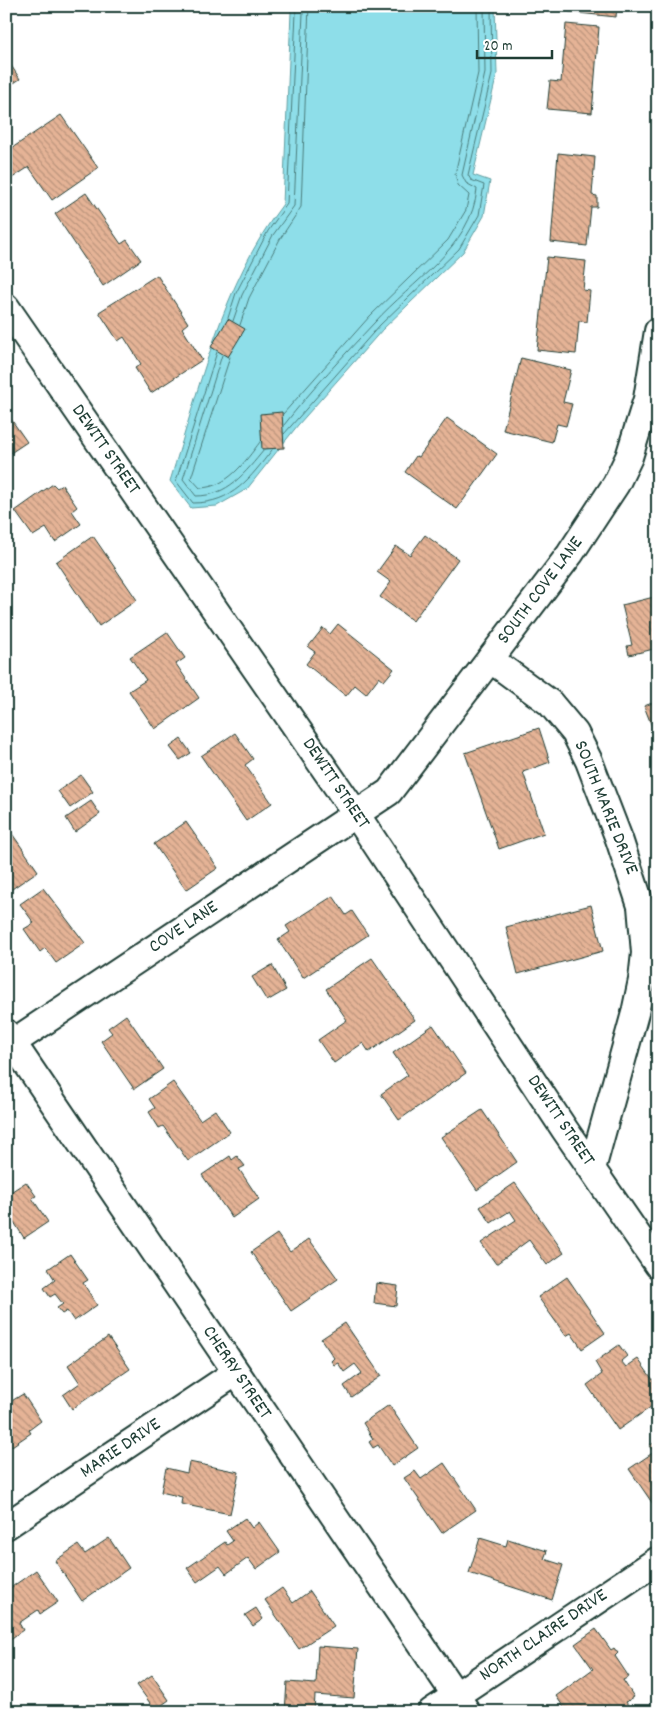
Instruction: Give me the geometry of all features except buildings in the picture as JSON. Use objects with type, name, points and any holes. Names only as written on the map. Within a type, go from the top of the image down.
[{"type":"street","name":"DEWITT STREET","points":[[6,307],[356,814],[658,1265]]},
{"type":"street","name":"SOUTH COVE LANE","points":[[356,814],[389,792],[570,554],[620,477],[629,457],[647,399],[658,330]]},
{"type":"street","name":"SOUTH MARIE DRIVE","points":[[490,659],[550,703],[575,733],[589,761],[619,839],[641,906],[645,953],[642,980],[635,1013],[592,1169]]},
{"type":"street","name":"COVE LANE","points":[[8,1041],[356,814]]},
{"type":"street","name":"CHERRY STREET","points":[[8,1041],[461,1703]]},
{"type":"street","name":"MARIE DRIVE","points":[[6,1526],[235,1373]]},
{"type":"street","name":"NORTH CLAIRE DRIVE","points":[[431,1712],[461,1703],[658,1560]]},
{"type":"water","points":[[288,6],[495,6],[497,74],[473,175],[490,181],[484,216],[463,252],[383,329],[298,425],[247,489],[217,506],[191,508],[170,481],[203,373],[228,302],[262,235],[283,204],[291,12]]}]
